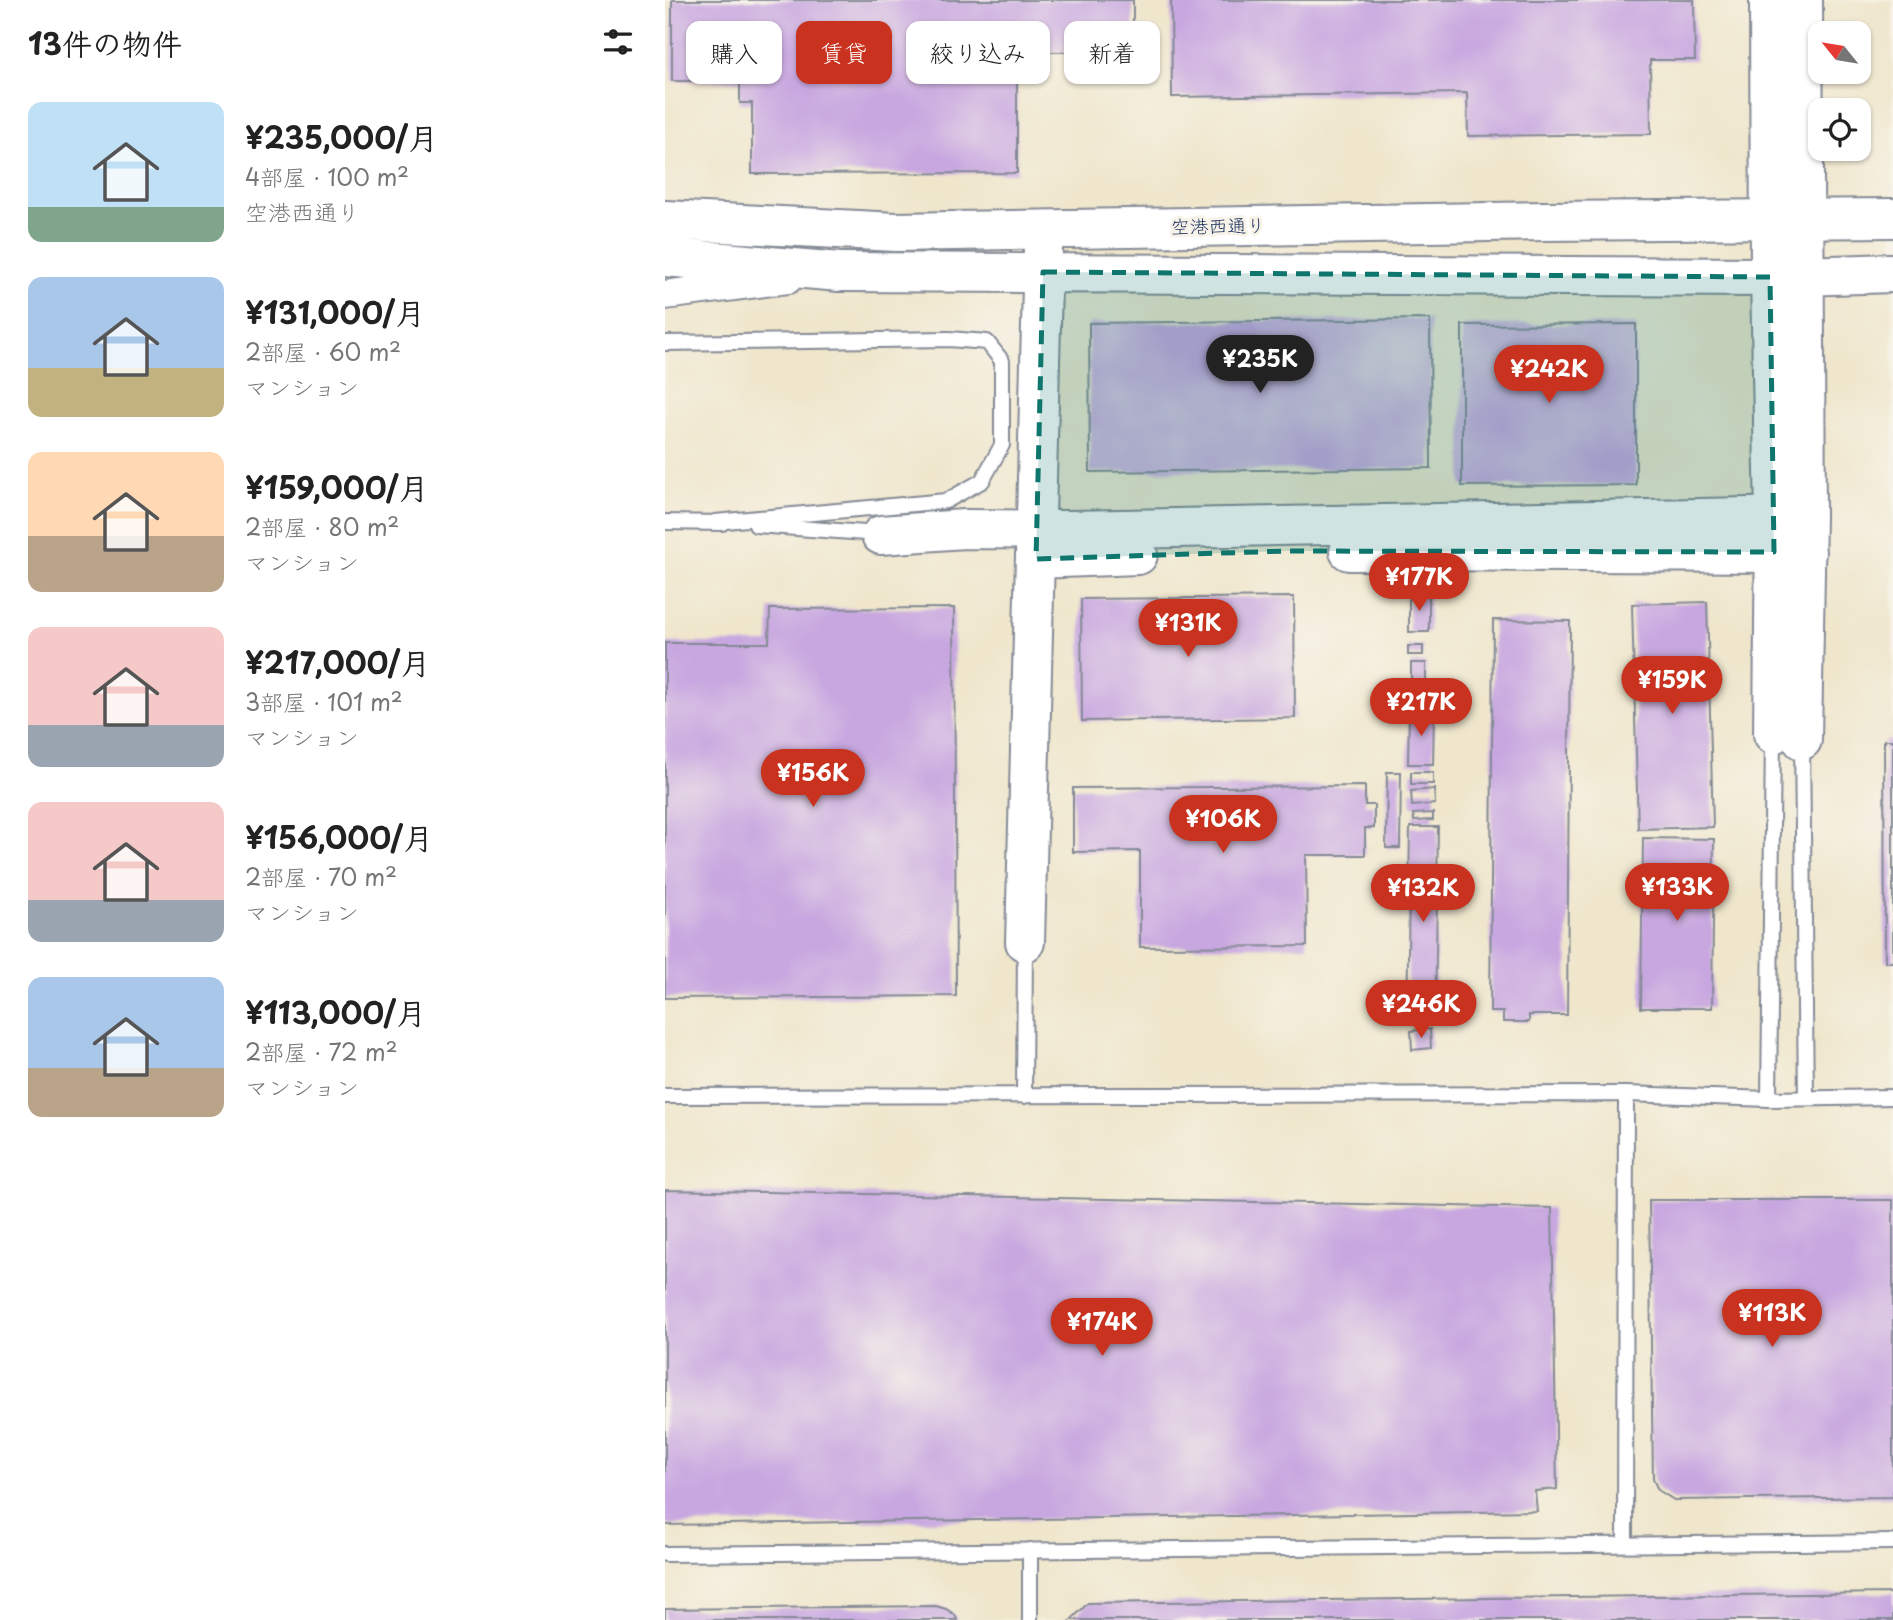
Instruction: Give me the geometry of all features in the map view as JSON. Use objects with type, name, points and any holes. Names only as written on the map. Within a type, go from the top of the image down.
[{"type":"main road","points":[[1769,0],[1788,220]]},
{"type":"main road","points":[[1788,737],[1788,220],[1803,0]]},
{"type":"main road","name":"空港西通り","points":[[665,220],[896,232],[1893,218]]},
{"type":"main road","points":[[1025,942],[1044,230]]},
{"type":"main road","points":[[665,257],[840,272],[1787,276],[1893,273]]},
{"type":"main road","points":[[881,534],[964,528],[1036,545],[1790,534]]},
{"type":"street","points":[[665,295],[840,272]]},
{"type":"lane","points":[[665,343],[949,339],[987,342],[1002,361],[1002,445],[982,481],[946,501],[715,522]]},
{"type":"lane","points":[[665,522],[715,522],[881,534]]},
{"type":"lane","points":[[1788,737],[1807,1098]]},
{"type":"lane","points":[[1769,1099],[1788,737]]},
{"type":"lane","points":[[1024,1096],[1025,942]]},
{"type":"lane","points":[[665,1096],[1626,1094],[1769,1099],[1893,1097]]},
{"type":"lane","points":[[1625,1544],[1626,1094]]},
{"type":"lane","points":[[665,1554],[1893,1542]]},
{"type":"lane","points":[[1030,1550],[1030,1620]]},
{"type":"highlighted area","points":[[1043,272],[1770,277],[1774,552],[1286,551],[1036,559]]},
{"type":"building","points":[[672,0],[1133,0],[1133,21],[1064,21],[1064,52],[1050,52],[1050,21],[906,21],[906,84],[1017,84],[1017,173],[752,174],[752,103],[740,103],[740,84],[782,84],[782,21],[686,21],[686,81],[672,81]]},
{"type":"building","points":[[1171,0],[1694,0],[1695,60],[1650,60],[1651,134],[1468,136],[1467,93],[1172,97]]},
{"type":"building","points":[[1430,319],[1431,468],[1090,472],[1089,323]]},
{"type":"building","points":[[1636,324],[1636,485],[1462,486],[1462,325]]},
{"type":"building","points":[[1409,594],[1429,594],[1429,632],[1409,632]]},
{"type":"building","points":[[1294,597],[1295,718],[1082,721],[1081,599]]},
{"type":"building","points":[[1707,602],[1713,827],[1638,829],[1632,604]]},
{"type":"building","points":[[954,608],[956,996],[665,998],[665,643],[769,643],[770,609]]},
{"type":"building","points":[[1493,620],[1570,621],[1567,1015],[1529,1015],[1529,1022],[1503,1022],[1503,1012],[1490,1012]]},
{"type":"building","points":[[1408,646],[1423,646],[1423,655],[1408,655]]},
{"type":"building","points":[[1411,663],[1426,663],[1426,703],[1411,703]]},
{"type":"building","points":[[1409,712],[1434,712],[1433,764],[1408,764]]},
{"type":"building","points":[[1884,740],[1893,740],[1893,962],[1885,962]]},
{"type":"building","points":[[1387,772],[1401,772],[1400,848],[1386,848]]},
{"type":"building","points":[[1411,772],[1433,772],[1433,784],[1411,784]]},
{"type":"building","points":[[1365,786],[1365,805],[1374,805],[1374,828],[1365,828],[1365,855],[1306,855],[1307,946],[1140,947],[1140,851],[1073,852],[1073,788]]},
{"type":"building","points":[[1434,789],[1435,804],[1412,806],[1411,791]]},
{"type":"building","points":[[1433,813],[1433,820],[1414,821],[1413,814]]},
{"type":"building","points":[[1410,827],[1438,827],[1435,1021],[1407,1021]]},
{"type":"building","points":[[1643,838],[1714,839],[1712,1008],[1641,1008]]},
{"type":"building","points":[[1430,1029],[1431,1048],[1412,1050],[1411,1031]]},
{"type":"building","points":[[665,1190],[1552,1208],[1557,1489],[1535,1491],[1537,1511],[665,1525]]},
{"type":"building","points":[[1649,1200],[1893,1200],[1893,1497],[1674,1500],[1658,1490],[1653,1479]]},
{"type":"building","points":[[1893,1593],[1893,1620],[1071,1620],[1088,1603]]},
{"type":"building","points":[[936,1606],[955,1615],[957,1620],[665,1620],[665,1609]]}]
